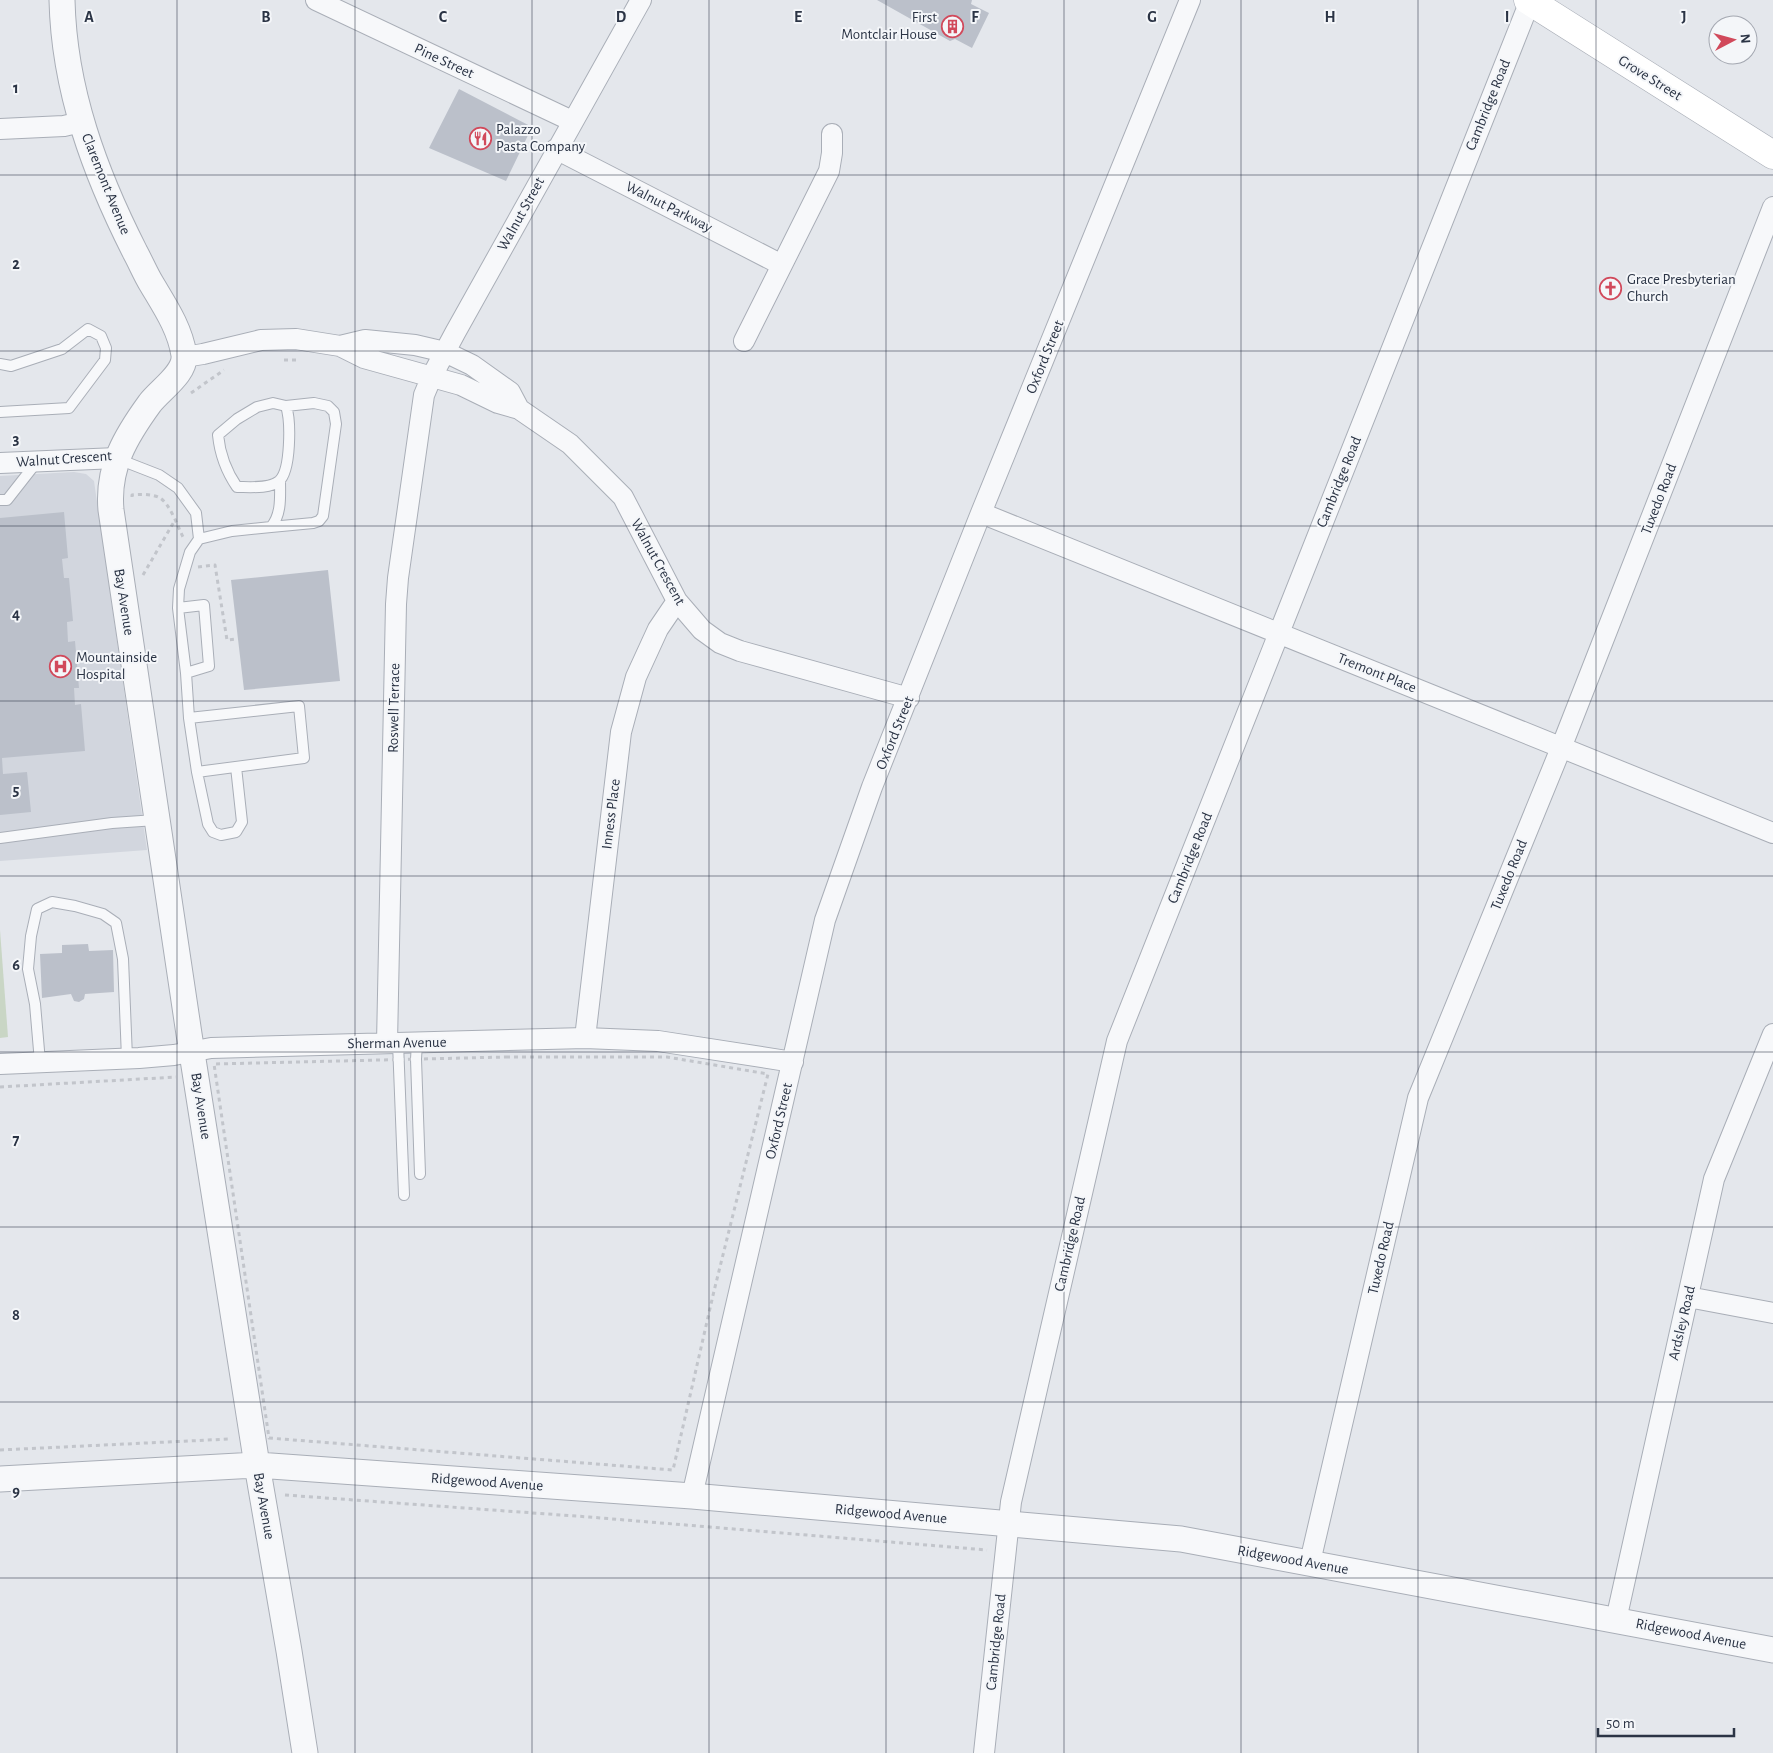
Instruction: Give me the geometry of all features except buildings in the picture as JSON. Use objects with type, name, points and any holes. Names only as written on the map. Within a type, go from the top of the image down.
[{"type":"main road","name":"Grove Street","points":[[1529,1],[1773,156]]},
{"type":"street","name":"Claremont Avenue","points":[[62,0],[65,47],[81,122],[117,215],[149,280],[176,326],[184,357]]},
{"type":"street","name":"Pine Street","points":[[316,0],[572,121]]},
{"type":"street","name":"Walnut Street","points":[[432,376],[572,121],[641,0]]},
{"type":"street","name":"Oxford Street","points":[[692,1496],[825,920],[872,787],[981,513],[1190,0]]},
{"type":"street","name":"Cambridge Road","points":[[984,1753],[1011,1502],[1117,1041],[1529,1]]},
{"type":"street","points":[[0,129],[64,126],[81,122]]},
{"type":"street","points":[[744,341],[829,171],[832,154],[832,134]]},
{"type":"street","name":"Walnut Parkway","points":[[556,150],[782,265]]},
{"type":"street","name":"Tuxedo Road","points":[[1310,1562],[1418,1098],[1561,748],[1773,207]]},
{"type":"street","name":"Walnut Crescent","points":[[0,463],[117,458],[151,402],[183,366],[184,357],[261,340],[296,340],[340,346],[364,358],[461,385],[498,403],[519,409],[570,444],[623,497],[677,601],[702,630],[720,642],[740,650],[909,698]]},
{"type":"street","name":"Walnut Crescent","points":[[340,346],[366,340],[415,345],[444,352],[472,365],[510,392],[519,409]]},
{"type":"street","name":"Roswell Terrace","points":[[404,1050],[396,604],[423,403],[432,376]]},
{"type":"street","name":"Bay Avenue","points":[[117,458],[109,492],[110,510],[256,1465],[290,1651],[305,1753]]},
{"type":"street","name":"Tremont Place","points":[[981,513],[1773,832]]},
{"type":"street","name":"Inness Place","points":[[585,1038],[620,732],[636,677],[658,629],[677,601]]},
{"type":"street","name":"Ardsley Road","points":[[1616,1620],[1714,1179],[1773,1034]]},
{"type":"street","name":"Sherman Avenue","points":[[0,1064],[174,1055],[218,1048],[404,1050],[585,1038],[658,1041],[792,1062]]},
{"type":"street","points":[[1688,1297],[1773,1313]]},
{"type":"street","name":"Ridgewood Avenue","points":[[0,1479],[256,1465],[692,1496],[1181,1539],[1773,1650]]},
{"type":"lane","points":[[0,364],[11,366],[62,349],[88,329],[101,336],[106,348],[104,360],[68,408],[0,412]]},
{"type":"lane","points":[[199,538],[232,531],[320,521],[323,516],[336,424],[334,412],[328,406],[314,403],[286,406],[272,403],[257,407],[237,419],[218,435],[223,461],[229,476],[237,487],[265,486],[278,482],[284,475],[287,465],[289,423],[286,406]]},
{"type":"lane","points":[[117,458],[160,476],[178,488],[196,513],[199,538],[190,552],[179,589],[178,608],[186,672],[189,718],[197,772],[208,824],[213,832],[221,835],[236,832],[242,822],[236,767]]},
{"type":"lane","points":[[0,500],[7,500],[37,461]]},
{"type":"lane","points":[[271,527],[276,522],[280,506],[280,480]]},
{"type":"lane","points":[[178,608],[204,605],[209,666],[186,672]]},
{"type":"lane","points":[[189,718],[299,706],[304,758],[197,772]]},
{"type":"lane","points":[[0,838],[112,823],[157,820]]},
{"type":"lane","points":[[40,1062],[35,1004],[28,969],[31,936],[37,909],[52,902],[103,914],[116,923],[123,959],[127,1058]]},
{"type":"lane","points":[[404,1050],[420,1174]]},
{"type":"lane","points":[[404,1050],[404,1195]]},
{"type":"path","points":[[278,360],[303,360]]},
{"type":"path","points":[[187,396],[226,368]]},
{"type":"path","points":[[133,504],[132,495],[141,494],[161,498],[172,512],[185,542]]},
{"type":"path","points":[[143,575],[175,520]]},
{"type":"path","points":[[196,564],[198,567],[215,565],[227,640],[237,639]]},
{"type":"path","points":[[141,566],[144,584]]},
{"type":"path","points":[[404,1050],[667,1057],[768,1074],[714,1291],[673,1470],[269,1438],[214,1064],[404,1050]]},
{"type":"path","points":[[0,1087],[178,1077]]},
{"type":"path","points":[[0,1450],[230,1440],[229,1430]]},
{"type":"path","points":[[286,1504],[285,1494],[570,1515],[987,1549],[986,1559]]},
{"type":"shaded area","name":"Mountainside Hospital","points":[[74,472],[86,474],[94,481],[147,850],[0,861],[0,476]]},
{"type":"green space","points":[[0,930],[8,1037],[0,1038]]},
{"type":"place","name":"First Montclair House","points":[[953,26]]},
{"type":"place","name":"Palazzo Pasta Company","points":[[480,138]]},
{"type":"place","name":"Grace Presbyterian Church","points":[[1611,288]]},
{"type":"place","name":"Mountainside Hospital","points":[[60,666]]}]
